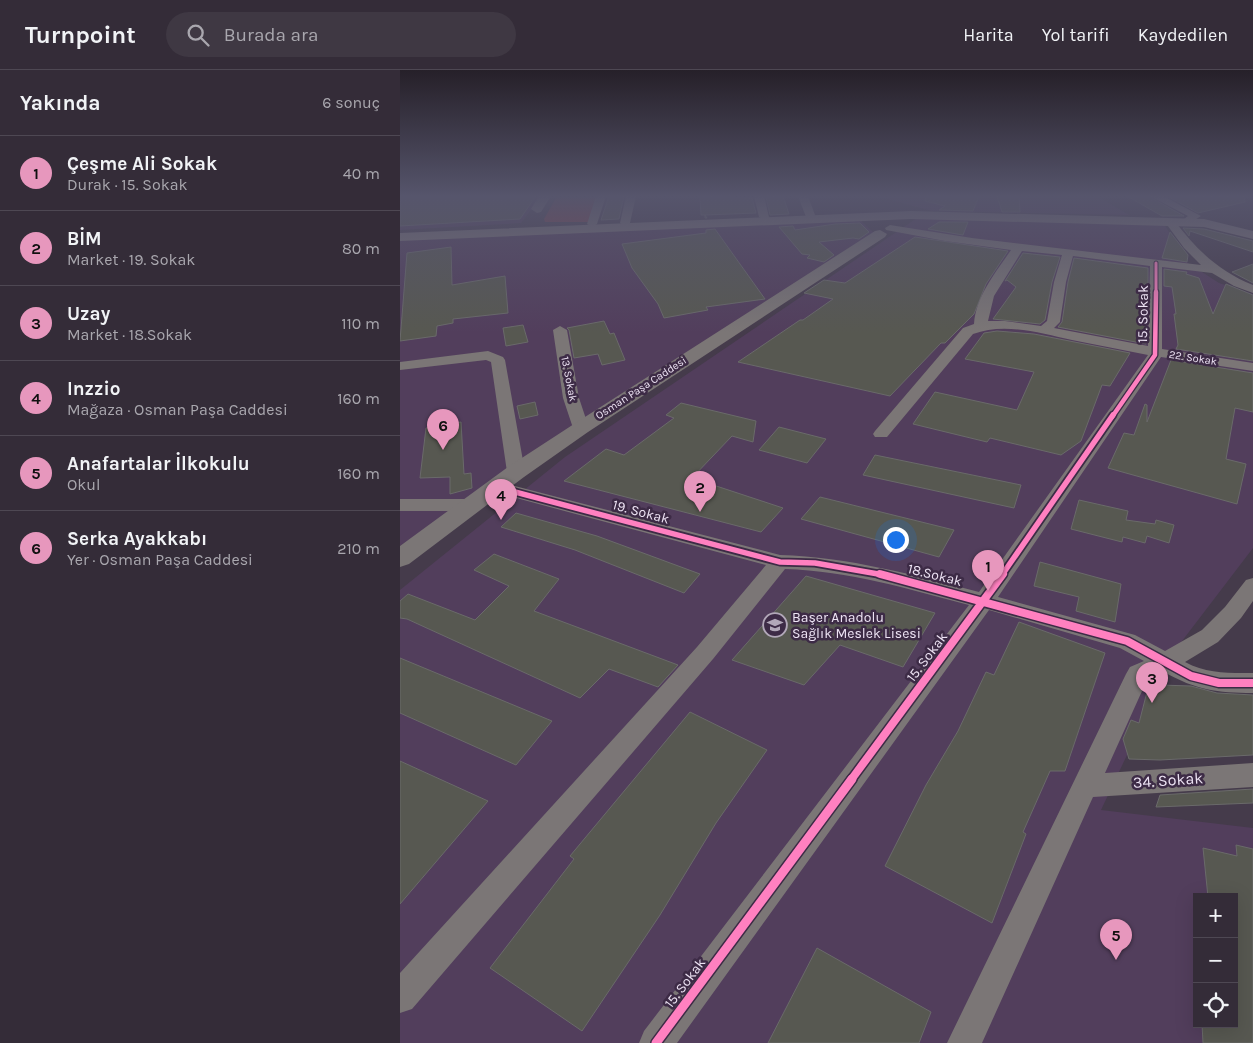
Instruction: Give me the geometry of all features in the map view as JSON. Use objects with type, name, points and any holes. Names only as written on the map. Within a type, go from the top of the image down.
[{"type":"street","name":"Osman Paşa Caddesi","points":[[400,558],[516,472],[581,428],[869,241]]},
{"type":"street","points":[[967,241],[1212,270],[1253,289]]},
{"type":"street","points":[[1184,241],[1212,270]]},
{"type":"street","points":[[881,434],[968,331],[981,325],[980,315],[997,280],[1018,248]]},
{"type":"street","points":[[1044,330],[1053,322],[1060,282],[1068,253]]},
{"type":"street","name":"15. Sokak","points":[[656,1043],[984,601],[1155,355],[1156,263]]},
{"type":"street","name":"22. Sokak","points":[[981,325],[993,323],[1044,330],[1155,352],[1253,367]]},
{"type":"street","name":"13. Sokak","points":[[560,330],[571,398],[581,428]]},
{"type":"street","points":[[400,366],[488,355],[498,360],[516,472]]},
{"type":"street","name":"19. Sokak","points":[[496,487],[780,562]]},
{"type":"street","points":[[400,505],[471,505]]},
{"type":"street","points":[[400,997],[705,653],[780,562]]},
{"type":"street","name":"18.Sokak","points":[[780,562],[815,563],[867,571],[1127,641],[1191,676],[1219,683],[1253,683]]},
{"type":"street","points":[[964,1043],[1138,674],[1189,650],[1210,636],[1234,612],[1253,586]]},
{"type":"street","name":"34. Sokak","points":[[1084,786],[1253,775]]},
{"type":"shaded area","points":[[400,241],[864,241],[400,546]]},
{"type":"shaded area","points":[[883,241],[1175,241],[1188,263],[1219,283],[1253,294],[1253,548],[1179,645],[1101,810],[1253,828],[1253,1043],[400,1043],[400,590],[565,457]]},
{"type":"building","points":[[642,241],[724,241],[765,299],[706,307],[708,310],[664,318],[658,304],[632,268],[622,244]]},
{"type":"building","points":[[791,241],[824,241],[819,242],[834,255],[824,262],[807,258],[810,255],[802,254]]},
{"type":"building","points":[[908,241],[944,241],[1008,251],[986,284],[974,314],[945,343],[941,343],[890,396],[738,362],[833,299],[804,293],[824,280],[845,283]]},
{"type":"building","points":[[1167,241],[1177,241],[1188,255],[1187,262],[1162,258]]},
{"type":"building","points":[[1221,241],[1253,241],[1253,252]]},
{"type":"building","points":[[451,247],[452,285],[505,276],[508,313],[453,319],[453,323],[437,326],[436,336],[400,341],[407,253]]},
{"type":"building","points":[[1023,253],[1060,257],[1052,282],[1045,320],[1040,324],[993,319],[1016,287],[1007,280],[1005,281]]},
{"type":"building","points":[[1074,258],[1148,268],[1148,284],[1145,284],[1147,296],[1146,344],[1058,327],[1062,322]]},
{"type":"building","points":[[1253,264],[1253,283],[1232,272]]},
{"type":"building","points":[[1164,269],[1187,272],[1186,274],[1199,278],[1213,314],[1226,284],[1253,295],[1253,361],[1176,349],[1178,345],[1174,314],[1176,314],[1172,287],[1164,286]]},
{"type":"building","points":[[604,321],[610,334],[614,333],[625,360],[602,365],[598,354],[574,358],[567,328]]},
{"type":"building","points":[[523,325],[528,342],[506,346],[503,328]]},
{"type":"building","points":[[997,331],[1034,334],[1130,353],[1110,386],[1102,385],[1081,441],[1061,455],[990,438],[987,442],[913,424],[935,392],[1017,410],[1034,372],[965,359],[984,333]]},
{"type":"building","points":[[1171,360],[1253,373],[1253,412],[1235,408],[1226,459],[1246,464],[1237,504],[1108,468],[1124,433],[1134,435],[1145,404],[1147,405],[1147,422]]},
{"type":"building","points":[[535,402],[538,415],[520,419],[517,406]]},
{"type":"building","points":[[681,403],[756,421],[753,442],[732,436],[692,478],[783,508],[761,532],[564,481],[606,449],[624,455],[674,418],[666,415]]},
{"type":"building","points":[[461,422],[464,474],[471,473],[472,488],[450,494],[450,477],[420,478],[426,428]]},
{"type":"building","points":[[779,427],[826,439],[807,463],[759,450]]},
{"type":"building","points":[[875,455],[1021,485],[1014,508],[863,475]]},
{"type":"building","points":[[820,497],[954,530],[939,557],[801,519]]},
{"type":"building","points":[[1079,500],[1128,511],[1126,520],[1155,524],[1156,520],[1174,525],[1169,543],[1147,536],[1145,543],[1123,537],[1122,542],[1071,529]]},
{"type":"building","points":[[516,513],[597,536],[700,574],[684,593],[575,550],[501,527]]},
{"type":"building","points":[[494,554],[559,579],[534,611],[678,665],[658,687],[609,669],[580,698],[407,619],[400,618],[400,601],[408,594],[475,620],[509,586],[474,570]]},
{"type":"building","points":[[1040,562],[1121,584],[1115,622],[1076,611],[1079,597],[1034,586]]},
{"type":"building","points":[[806,576],[935,613],[903,667],[840,645],[804,685],[732,660]]},
{"type":"building","points":[[1019,622],[1105,653],[1065,771],[1050,771],[1023,832],[1026,834],[992,923],[885,866],[926,785],[958,731],[986,672],[994,675]]},
{"type":"building","points":[[400,658],[552,721],[516,765],[400,713]]},
{"type":"building","points":[[1160,685],[1191,686],[1217,693],[1253,695],[1253,755],[1160,760],[1129,759],[1123,739],[1131,720],[1139,723],[1148,688]]},
{"type":"building","points":[[690,712],[767,750],[716,823],[660,915],[582,1031],[490,968],[574,859],[570,856]]},
{"type":"building","points":[[400,761],[488,801],[400,904]]},
{"type":"building","points":[[1253,789],[1253,803],[1156,807],[1160,795]]},
{"type":"building","points":[[1236,845],[1253,849],[1253,1043],[1203,1043],[1202,1028],[1238,1028],[1238,893],[1208,893],[1203,848],[1237,856]]},
{"type":"building","points":[[817,948],[931,1012],[919,1043],[768,1043]]},
{"type":"cycle path","points":[[656,1043],[984,601],[1155,355],[1156,263]]},
{"type":"cycle path","points":[[496,487],[780,562],[815,563],[867,571],[984,601],[1127,641],[1191,676],[1219,683],[1253,683]]},
{"type":"place","name":"Serka Ayakkabı","points":[[443,450]]},
{"type":"place","name":"BİM","points":[[700,512]]},
{"type":"place","name":"Inzzio","points":[[501,520]]},
{"type":"place","name":"Çeşme Ali Sokak","points":[[988,591]]},
{"type":"place","name":"Başer Anadolu Sağlık Meslek Lisesi","points":[[775,625]]},
{"type":"place","name":"Uzay","points":[[1152,703]]},
{"type":"place","name":"Anafartalar İlkokulu","points":[[1116,960]]}]
